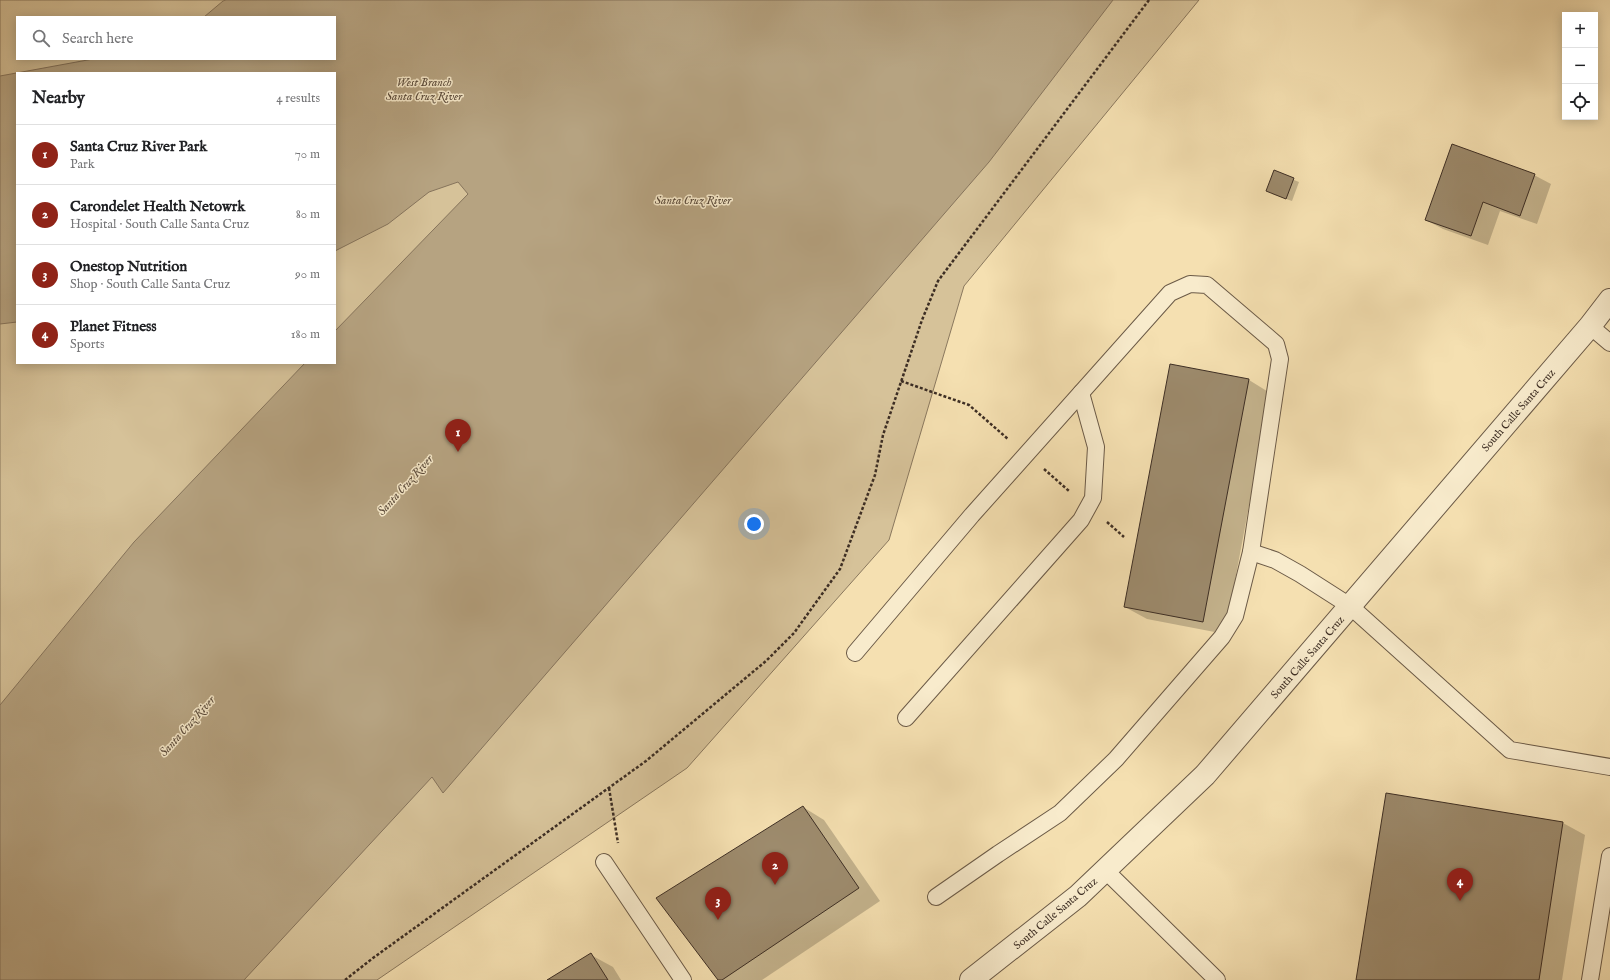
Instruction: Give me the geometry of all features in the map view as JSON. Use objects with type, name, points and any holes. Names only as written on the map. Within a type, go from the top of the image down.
[{"type":"street","name":"South Calle Santa Cruz","points":[[971,980],[1078,896],[1205,775],[1590,326],[1610,300]]},
{"type":"lane","points":[[855,654],[972,515],[1170,293],[1190,284],[1207,285],[1276,344],[1280,359],[1251,552],[1235,616],[1222,637],[1116,759],[1060,813],[936,897]]},
{"type":"lane","points":[[1590,326],[1610,343]]},
{"type":"lane","points":[[906,718],[1081,520],[1093,498],[1096,447],[1081,393]]},
{"type":"lane","points":[[1251,552],[1275,560],[1350,606],[1510,750],[1610,766]]},
{"type":"lane","points":[[1590,980],[1610,856]]},
{"type":"lane","points":[[604,862],[683,980]]},
{"type":"lane","points":[[1105,870],[1217,980]]},
{"type":"path","points":[[345,980],[646,761],[766,660],[794,633],[840,569],[876,475],[883,435],[922,320],[938,281],[1149,0]]},
{"type":"path","points":[[609,788],[619,844]]},
{"type":"shaded area","name":"Santa Cruz River","points":[[0,0],[1199,0],[964,286],[889,540],[687,768],[377,980],[0,980]]},
{"type":"water","name":"Santa Cruz River","points":[[1113,0],[989,162],[443,793],[432,777],[244,980],[0,980],[0,705],[134,542],[304,364],[336,364],[336,330],[468,194],[458,182],[429,192],[388,224],[336,250],[336,72],[22,72],[88,60],[336,60],[336,16],[205,16],[223,1]]},
{"type":"water","name":"Santa Cruz River","points":[[16,73],[16,322],[0,324],[0,76]]},
{"type":"building","points":[[1452,144],[1535,174],[1520,216],[1483,202],[1471,236],[1425,220]]},
{"type":"building","points":[[1274,170],[1294,178],[1286,199],[1266,191]]},
{"type":"building","points":[[1170,364],[1249,379],[1203,622],[1124,607]]},
{"type":"building","points":[[1386,793],[1563,822],[1539,980],[1356,980]]},
{"type":"building","points":[[803,806],[859,888],[722,980],[718,980],[656,898]]},
{"type":"building","points":[[591,953],[608,980],[547,980]]},
{"type":"place","name":"Santa Cruz River Park","points":[[458,452]]},
{"type":"place","name":"Carondelet Health Netowrk","points":[[775,885]]},
{"type":"place","name":"Planet Fitness","points":[[1460,901]]},
{"type":"place","name":"Onestop Nutrition","points":[[718,920]]},
{"type":"water label","name":"West Branch Santa Cruz River","points":[[424,89]]}]
